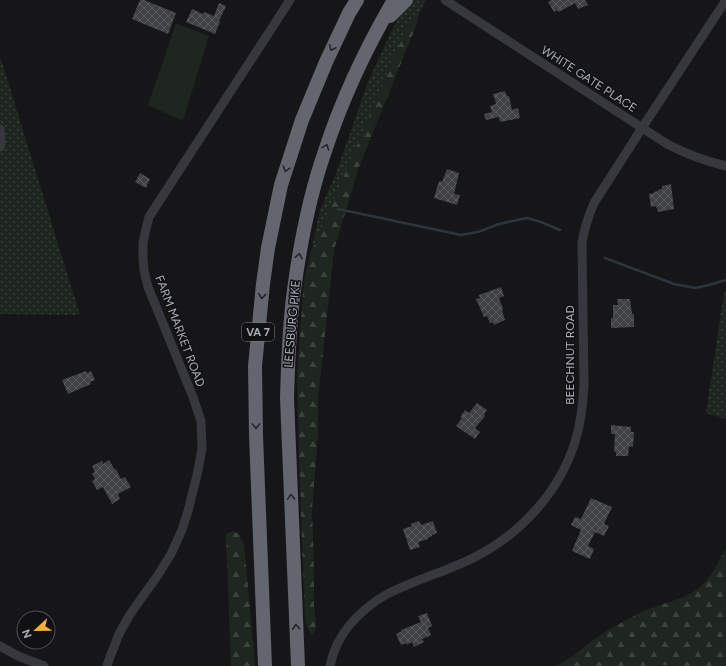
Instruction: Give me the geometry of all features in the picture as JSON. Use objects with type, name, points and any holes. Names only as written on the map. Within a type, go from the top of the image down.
[{"type":"highway","name":"LEESBURG PIKE","points":[[298,666],[287,398],[288,355],[294,290],[308,213],[324,151],[346,96],[378,27],[394,0]]},
{"type":"highway","points":[[378,27],[406,0]]},
{"type":"highway","name":"VA 7","points":[[266,666],[256,435],[255,374],[263,284],[268,248],[281,185],[300,128],[326,62],[353,4]]},
{"type":"street","name":"FARM MARKET ROAD","points":[[107,666],[119,634],[129,616],[171,554],[182,530],[188,511],[202,449],[201,421],[193,397],[148,287],[144,271],[143,257],[143,243],[146,229],[150,217],[169,186],[290,0]]},
{"type":"street","name":"WHITE GATE PLACE","points":[[445,0],[667,144],[697,158],[726,166]]},
{"type":"street","name":"BEECHNUT ROAD","points":[[330,666],[342,635],[362,611],[374,601],[386,594],[470,560],[506,539],[536,511],[558,480],[575,442],[583,406],[582,244],[588,216],[642,128],[726,0]]},
{"type":"street","points":[[0,130],[0,148]]},
{"type":"street","points":[[0,646],[18,656],[44,666]]},
{"type":"green space","points":[[412,0],[426,0],[419,14],[410,20],[310,256],[320,210],[335,176],[368,82],[392,30],[407,4]]},
{"type":"green space","points":[[419,14],[416,26],[359,167],[334,250],[318,399],[318,435],[312,510],[314,605],[316,623],[312,636],[305,621],[297,374],[304,280],[310,256],[410,20]]},
{"type":"green space","points":[[176,23],[209,36],[183,121],[148,105]]},
{"type":"green space","points":[[0,58],[1,59],[80,315],[0,314]]},
{"type":"green space","points":[[726,292],[726,419],[706,413],[724,293]]},
{"type":"green space","points":[[233,531],[239,534],[244,545],[255,666],[231,666],[226,534]]},
{"type":"green space","points":[[726,548],[726,666],[556,666],[570,658],[602,634],[618,625],[642,612],[685,596],[694,591],[709,578]]},
{"type":"building","points":[[140,0],[144,0],[176,13],[168,34],[132,19]]},
{"type":"building","points":[[552,0],[585,0],[588,5],[578,9],[575,3],[559,12],[557,10],[554,12],[548,2]]},
{"type":"building","points":[[219,3],[226,6],[215,34],[186,22],[192,9],[203,14],[204,12],[214,16]]},
{"type":"building","points":[[505,91],[507,96],[509,96],[512,110],[518,108],[520,118],[500,122],[499,117],[486,120],[484,114],[492,112],[490,106],[496,104],[493,94]]},
{"type":"building","points":[[447,169],[459,173],[454,194],[460,195],[457,205],[434,198],[439,181],[442,182]]},
{"type":"building","points":[[140,173],[150,179],[146,188],[135,182]]},
{"type":"building","points":[[671,184],[674,209],[658,212],[656,206],[651,207],[649,194],[662,189],[662,186]]},
{"type":"building","points":[[501,287],[504,296],[499,298],[505,320],[494,325],[493,322],[490,323],[487,316],[484,317],[476,299],[480,298],[479,295]]},
{"type":"building","points":[[617,299],[630,299],[632,314],[634,314],[634,327],[611,328],[613,305],[618,305]]},
{"type":"building","points":[[86,371],[87,373],[91,371],[95,380],[90,382],[91,384],[68,394],[62,380]]},
{"type":"building","points":[[477,403],[487,410],[484,414],[485,416],[475,428],[480,432],[475,439],[456,426],[462,418],[460,417],[465,410],[469,413]]},
{"type":"building","points":[[611,425],[631,427],[631,432],[634,432],[633,447],[629,446],[628,456],[616,456],[616,452],[614,452],[615,434],[611,434]]},
{"type":"building","points":[[109,460],[121,479],[125,477],[131,487],[118,494],[120,499],[112,504],[103,487],[97,490],[92,481],[95,479],[92,473],[95,472],[92,466],[102,461],[103,464]]},
{"type":"building","points":[[591,498],[612,507],[604,524],[609,526],[604,536],[595,532],[588,546],[594,549],[590,559],[572,551],[581,530],[571,525],[575,517],[581,519]]},
{"type":"building","points":[[419,521],[421,525],[433,521],[437,533],[428,539],[418,542],[420,547],[410,550],[403,529],[412,526],[411,524]]},
{"type":"building","points":[[427,613],[432,626],[428,628],[431,635],[422,639],[424,642],[414,647],[412,642],[407,645],[406,643],[401,645],[396,634],[402,631],[401,630],[421,622],[418,616]]},
{"type":"waterway","points":[[338,209],[461,235],[478,232],[499,224],[527,218],[560,230]]},
{"type":"waterway","points":[[605,258],[674,284],[695,288],[726,280]]}]
